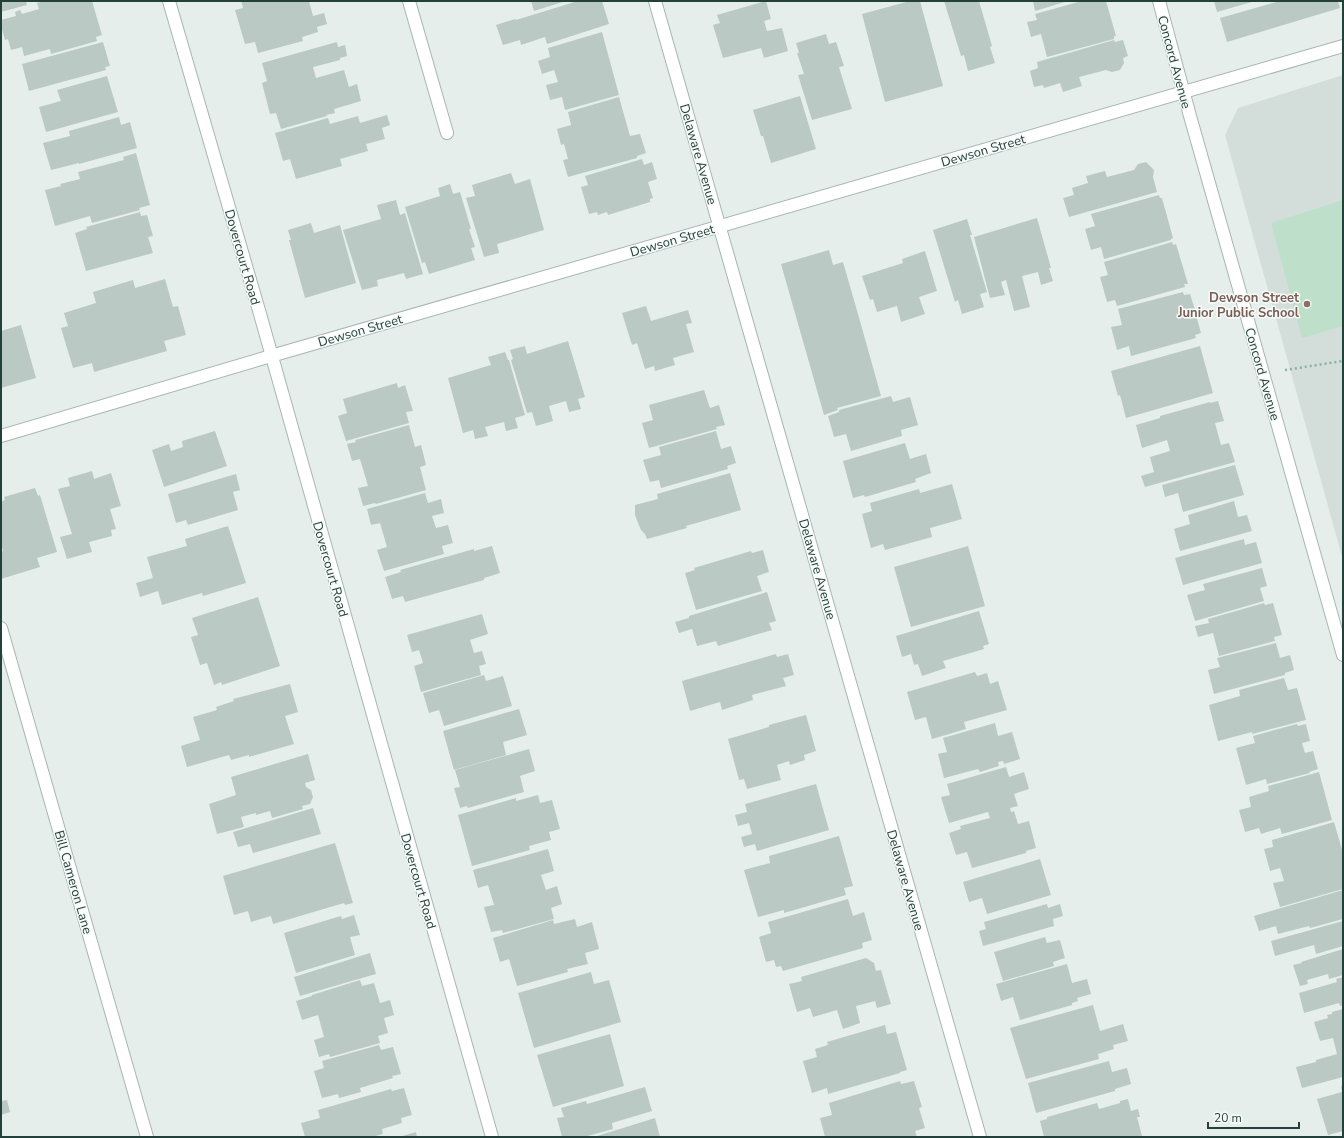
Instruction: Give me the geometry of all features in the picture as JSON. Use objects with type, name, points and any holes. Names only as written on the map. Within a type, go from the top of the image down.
[{"type":"street","name":"Dovercourt Road","points":[[169,1],[492,1137]]},
{"type":"street","points":[[409,1],[447,133]]},
{"type":"street","name":"Delaware Avenue","points":[[655,1],[980,1137]]},
{"type":"street","name":"Concord Avenue","points":[[1159,1],[1183,92],[1343,655]]},
{"type":"street","name":"Dewson Street","points":[[1,436],[271,356],[1343,46]]},
{"type":"street","name":"Bill Cameron Lane","points":[[1,628],[147,1137]]},
{"type":"path","points":[[1284,370],[1343,361]]},
{"type":"shaded area","name":"Dewson Street Junior Public School","points":[[1343,75],[1343,560],[1225,135],[1238,108]]},
{"type":"green space","points":[[1343,200],[1343,326],[1302,338],[1271,223]]},
{"type":"building","points":[[1,1],[26,1],[27,5],[1,12]]},
{"type":"building","points":[[43,1],[92,1],[102,35],[96,37],[97,41],[51,54],[50,49],[24,56],[22,47],[11,50],[8,39],[5,40],[1,20],[16,16],[15,12],[20,10],[22,14],[39,9],[37,3]]},
{"type":"building","points":[[241,1],[309,1],[313,16],[324,13],[327,24],[317,27],[318,32],[302,37],[303,41],[258,53],[255,42],[245,44],[235,10],[243,8]]},
{"type":"building","points":[[531,1],[566,1],[534,11]]},
{"type":"building","points":[[578,1],[602,1],[609,24],[547,44],[545,37],[521,45],[520,40],[503,45],[496,25]]},
{"type":"building","points":[[766,1],[771,19],[764,21],[767,31],[782,28],[788,51],[764,58],[761,48],[723,58],[713,25],[720,23],[717,15]]},
{"type":"building","points":[[910,1],[920,1],[943,86],[885,102],[862,14]]},
{"type":"building","points":[[944,1],[979,1],[992,46],[990,47],[995,63],[968,71],[964,55],[961,56]]},
{"type":"building","points":[[1033,1],[1068,1],[1035,11]]},
{"type":"building","points":[[1082,1],[1106,1],[1116,36],[1114,36],[1114,39],[1047,57],[1041,34],[1031,37],[1027,22],[1037,20],[1035,14]]},
{"type":"building","points":[[1214,1],[1255,1],[1217,12]]},
{"type":"building","points":[[1280,1],[1338,1],[1340,8],[1227,42],[1220,18]]},
{"type":"building","points":[[602,32],[619,95],[565,110],[562,97],[550,100],[546,85],[558,82],[554,70],[542,74],[538,61],[550,57],[548,48]]},
{"type":"building","points":[[826,34],[829,44],[836,42],[844,66],[839,67],[852,109],[812,120],[798,75],[804,74],[797,53],[799,53],[796,43]]},
{"type":"building","points":[[1114,40],[1115,42],[1123,40],[1128,56],[1123,58],[1124,63],[1120,70],[1112,72],[1106,70],[1079,77],[1082,86],[1063,92],[1060,83],[1044,88],[1043,85],[1034,87],[1030,71],[1038,68],[1037,62]]},
{"type":"building","points":[[103,42],[110,66],[105,67],[106,70],[29,91],[22,64]]},
{"type":"building","points":[[337,42],[338,47],[345,45],[347,56],[340,58],[340,60],[313,67],[316,78],[344,70],[349,87],[357,84],[361,101],[334,109],[335,113],[326,115],[327,116],[281,129],[276,113],[270,114],[262,83],[267,81],[262,63]]},
{"type":"building","points":[[107,76],[118,112],[46,132],[39,107],[61,101],[57,90]]},
{"type":"building","points":[[800,96],[816,149],[771,163],[753,110]]},
{"type":"building","points":[[619,97],[630,136],[640,134],[646,153],[637,156],[637,158],[568,177],[563,160],[568,159],[564,144],[561,145],[557,129],[571,125],[568,112]]},
{"type":"building","points":[[387,115],[390,125],[382,128],[385,139],[366,144],[368,151],[340,159],[342,166],[296,179],[290,159],[283,161],[275,133],[328,118],[330,124],[358,116],[360,123]]},
{"type":"building","points":[[119,117],[121,125],[130,122],[137,148],[51,170],[43,143],[70,136],[69,131]]},
{"type":"building","points":[[136,153],[150,205],[139,208],[140,210],[92,223],[90,216],[55,226],[45,190],[61,186],[60,184],[80,179],[78,172],[124,160],[123,157]]},
{"type":"building","points":[[642,159],[644,165],[652,162],[657,179],[648,182],[653,198],[650,199],[650,202],[608,215],[607,212],[598,215],[597,212],[589,214],[581,187],[588,185],[585,176]]},
{"type":"building","points":[[1146,162],[1154,170],[1153,177],[1157,192],[1069,217],[1063,198],[1074,195],[1072,188],[1088,183],[1086,176],[1105,171],[1107,177],[1134,170],[1138,164]]},
{"type":"building","points":[[511,173],[515,184],[530,179],[544,230],[497,244],[499,253],[484,257],[466,198],[475,196],[472,185]]},
{"type":"building","points":[[450,184],[453,194],[460,192],[475,247],[471,248],[475,260],[429,274],[425,262],[422,263],[405,207],[440,196],[438,188]]},
{"type":"building","points":[[1159,195],[1160,198],[1162,198],[1173,238],[1171,240],[1104,259],[1101,247],[1091,250],[1085,229],[1095,226],[1091,214]]},
{"type":"building","points":[[396,200],[400,215],[405,213],[423,274],[406,279],[404,273],[377,280],[378,286],[362,290],[343,230],[381,219],[377,205]]},
{"type":"building","points":[[140,212],[141,216],[147,215],[153,236],[148,237],[153,253],[86,271],[75,233],[87,229],[86,227]]},
{"type":"building","points":[[1037,218],[1051,268],[1049,268],[1053,281],[1041,285],[1038,272],[1022,276],[1030,307],[1014,311],[1006,280],[1001,282],[1005,295],[990,298],[974,237]]},
{"type":"building","points":[[967,219],[972,235],[970,235],[987,292],[980,294],[984,307],[962,314],[958,300],[955,302],[933,230]]},
{"type":"building","points":[[311,223],[314,233],[340,225],[356,283],[305,298],[289,240],[291,240],[288,230]]},
{"type":"building","points":[[1172,242],[1173,245],[1176,244],[1188,284],[1184,284],[1185,287],[1117,306],[1115,300],[1107,302],[1100,277],[1108,275],[1104,262]]},
{"type":"building","points":[[829,250],[833,265],[843,262],[881,396],[837,408],[838,410],[824,415],[781,264]]},
{"type":"building","points":[[925,251],[937,291],[919,297],[925,314],[901,322],[897,306],[877,312],[873,299],[870,300],[862,276],[903,263],[902,259]]},
{"type":"building","points":[[165,279],[173,307],[178,306],[186,335],[164,341],[167,351],[94,372],[92,363],[73,368],[61,328],[68,326],[64,313],[96,303],[93,292],[133,280],[135,288]]},
{"type":"building","points":[[1183,292],[1184,295],[1190,294],[1196,313],[1190,315],[1190,318],[1196,315],[1201,333],[1195,335],[1196,338],[1131,356],[1129,346],[1117,350],[1111,327],[1122,325],[1118,309]]},
{"type":"building","points":[[646,306],[651,321],[688,310],[692,323],[686,324],[694,352],[673,358],[675,365],[655,371],[654,366],[645,369],[637,343],[632,345],[622,313]]},
{"type":"building","points":[[21,325],[36,378],[1,388],[1,331]]},
{"type":"building","points":[[568,341],[585,397],[578,399],[581,409],[569,412],[566,401],[549,406],[553,421],[536,426],[532,412],[527,413],[511,360],[513,359],[510,350],[525,346],[527,354]]},
{"type":"building","points":[[1200,346],[1213,393],[1126,418],[1120,395],[1118,396],[1111,371]]},
{"type":"building","points":[[505,352],[509,360],[525,415],[515,418],[518,428],[506,431],[504,422],[485,427],[488,436],[475,439],[473,430],[463,433],[448,378],[491,365],[488,357]]},
{"type":"building","points":[[397,383],[398,388],[405,385],[413,411],[406,412],[409,423],[346,441],[338,416],[347,413],[343,399]]},
{"type":"building","points":[[704,390],[710,408],[719,405],[725,425],[716,427],[717,429],[649,448],[642,423],[653,420],[649,405]]},
{"type":"building","points":[[891,396],[893,402],[910,397],[918,425],[901,430],[902,436],[851,451],[846,434],[834,437],[828,416],[839,412],[839,410]]},
{"type":"building","points":[[1218,401],[1224,421],[1215,423],[1221,445],[1229,443],[1235,462],[1145,487],[1141,476],[1154,472],[1150,457],[1170,451],[1167,440],[1142,448],[1136,425],[1160,418],[1160,416]]},
{"type":"building","points":[[409,425],[415,447],[421,445],[426,465],[420,467],[426,490],[376,504],[363,506],[358,488],[368,486],[360,459],[352,461],[347,444],[356,442],[355,440]]},
{"type":"building","points":[[215,431],[227,466],[164,487],[152,450],[169,444],[171,451],[183,447],[182,441]]},
{"type":"building","points":[[716,431],[721,449],[731,446],[736,463],[727,466],[728,469],[661,488],[659,480],[650,482],[643,460],[661,455],[659,447]]},
{"type":"building","points":[[905,443],[910,459],[926,454],[931,473],[915,479],[916,482],[865,497],[864,495],[853,498],[843,461]]},
{"type":"building","points":[[1235,465],[1244,495],[1183,512],[1178,493],[1165,497],[1162,485]]},
{"type":"building","points":[[92,471],[94,479],[111,473],[121,506],[110,509],[116,529],[111,530],[112,536],[89,542],[92,552],[67,559],[60,537],[72,534],[58,489],[70,486],[68,478]]},
{"type":"building","points":[[730,473],[741,510],[686,526],[687,528],[647,539],[641,530],[635,515],[635,505],[658,499],[657,494]]},
{"type":"building","points":[[236,474],[240,490],[233,492],[238,510],[188,525],[186,520],[176,523],[168,494]]},
{"type":"building","points":[[952,484],[962,519],[930,528],[932,537],[885,550],[883,544],[871,548],[862,514],[872,511],[870,503],[919,489],[920,493]]},
{"type":"building","points":[[35,488],[38,496],[40,495],[57,552],[37,558],[40,567],[1,579],[1,552],[3,551],[1,544],[1,502],[5,500],[4,497]]},
{"type":"building","points":[[425,493],[428,503],[441,499],[444,513],[432,516],[436,528],[448,525],[453,543],[442,546],[444,554],[384,571],[377,550],[387,547],[380,523],[371,525],[367,509]]},
{"type":"building","points":[[1234,501],[1238,517],[1247,515],[1252,531],[1180,551],[1174,529],[1190,524],[1188,515]]},
{"type":"building","points":[[228,526],[246,583],[203,596],[202,593],[162,605],[158,591],[140,597],[136,583],[153,578],[147,557],[187,546],[185,539]]},
{"type":"building","points":[[1244,539],[1245,545],[1256,542],[1262,563],[1183,585],[1175,558]]},
{"type":"building","points":[[492,546],[500,573],[484,578],[484,580],[405,602],[403,596],[392,599],[385,577],[401,572],[400,570],[474,549],[474,551]]},
{"type":"building","points":[[968,546],[985,606],[911,627],[894,567]]},
{"type":"building","points":[[763,550],[769,572],[757,576],[762,591],[696,610],[685,573],[695,570],[694,568],[751,551],[752,553]]},
{"type":"building","points":[[1262,568],[1267,586],[1260,588],[1264,601],[1195,621],[1187,595],[1205,590],[1203,584]]},
{"type":"building","points":[[767,592],[776,621],[769,623],[772,630],[718,646],[716,641],[697,646],[692,629],[679,633],[675,622],[689,618],[689,616]]},
{"type":"building","points":[[258,597],[280,666],[222,685],[221,682],[214,685],[207,663],[200,665],[191,637],[198,635],[192,618]]},
{"type":"building","points":[[1264,603],[1265,605],[1273,603],[1282,635],[1274,637],[1275,641],[1219,656],[1213,633],[1198,637],[1195,626],[1209,623],[1208,619]]},
{"type":"building","points":[[979,611],[989,644],[983,646],[984,649],[943,661],[946,668],[922,676],[918,664],[914,665],[911,654],[902,657],[896,636]]},
{"type":"building","points":[[482,614],[488,634],[470,640],[474,653],[482,651],[486,664],[479,666],[481,675],[421,692],[414,666],[423,663],[419,650],[412,652],[407,635]]},
{"type":"building","points":[[1276,643],[1280,658],[1290,655],[1294,670],[1285,673],[1285,675],[1214,694],[1208,670],[1220,667],[1217,658]]},
{"type":"building","points":[[776,654],[777,657],[788,654],[794,675],[783,678],[786,686],[752,695],[753,700],[722,710],[720,702],[690,711],[682,681]]},
{"type":"building","points":[[975,672],[977,676],[987,673],[990,684],[998,681],[1007,710],[964,722],[966,729],[932,739],[926,717],[915,720],[907,692]]},
{"type":"building","points":[[484,675],[486,681],[503,676],[512,706],[444,726],[439,710],[429,713],[423,693]]},
{"type":"building","points":[[1284,678],[1288,690],[1297,688],[1306,720],[1218,741],[1209,705],[1240,696],[1239,690]]},
{"type":"building","points":[[290,684],[298,712],[285,716],[294,744],[249,757],[249,755],[231,760],[229,755],[187,767],[181,746],[200,740],[193,717],[217,710],[216,707],[234,701],[233,699]]},
{"type":"building","points":[[519,709],[527,735],[503,742],[506,755],[454,770],[443,731]]},
{"type":"building","points":[[806,715],[816,751],[804,755],[805,760],[790,765],[789,761],[777,765],[781,780],[747,789],[744,779],[739,780],[728,739],[769,727],[769,725]]},
{"type":"building","points":[[995,723],[998,736],[1012,732],[1020,759],[1004,764],[1003,761],[998,762],[999,766],[980,772],[978,769],[944,778],[938,754],[947,752],[943,738]]},
{"type":"building","points":[[1297,724],[1298,726],[1306,724],[1310,741],[1302,743],[1305,753],[1313,751],[1318,769],[1309,772],[1310,773],[1267,784],[1266,779],[1246,785],[1236,748],[1255,743],[1253,736]]},
{"type":"building","points":[[529,749],[535,771],[520,776],[524,792],[468,808],[467,806],[460,808],[454,788],[460,787],[455,770]]},
{"type":"building","points":[[308,754],[315,780],[305,783],[306,787],[311,790],[313,797],[310,804],[302,806],[303,809],[272,818],[270,811],[241,817],[244,827],[217,834],[209,804],[236,795],[231,777]]},
{"type":"building","points":[[1006,767],[1009,777],[1024,772],[1029,789],[1014,794],[1018,806],[1010,808],[1011,812],[1014,811],[1018,824],[1029,821],[1036,848],[1026,851],[1026,853],[972,868],[967,852],[956,855],[949,833],[961,829],[960,826],[990,818],[988,812],[949,823],[941,797],[950,795],[947,784]]},
{"type":"building","points":[[1319,772],[1332,820],[1282,834],[1280,828],[1261,834],[1259,828],[1245,832],[1239,810],[1251,807],[1249,797],[1269,791],[1268,786]]},
{"type":"building","points":[[816,784],[829,830],[757,851],[755,844],[744,847],[741,837],[752,834],[749,823],[738,826],[735,815],[747,812],[745,804]]},
{"type":"building","points":[[538,795],[540,803],[552,800],[560,829],[549,832],[551,840],[529,846],[530,850],[472,866],[458,815],[516,798],[516,801]]},
{"type":"building","points":[[313,808],[321,834],[253,853],[250,844],[238,847],[233,832]]},
{"type":"building","points":[[1334,822],[1343,853],[1343,889],[1280,907],[1273,883],[1284,881],[1280,868],[1270,871],[1264,849],[1273,847],[1272,840]]},
{"type":"building","points":[[839,836],[853,886],[844,888],[846,895],[784,913],[784,910],[758,917],[744,870],[770,863],[769,856]]},
{"type":"building","points":[[335,843],[353,903],[345,905],[344,903],[273,924],[271,916],[251,922],[248,911],[234,915],[223,876]]},
{"type":"building","points":[[548,849],[554,871],[541,875],[546,890],[557,886],[562,904],[551,908],[554,919],[503,933],[502,930],[491,932],[484,907],[494,905],[488,885],[478,888],[473,870]]},
{"type":"building","points":[[1040,859],[1051,895],[987,914],[982,898],[969,902],[963,882]]},
{"type":"building","points":[[1343,890],[1343,919],[1310,928],[1309,926],[1278,934],[1276,926],[1259,931],[1254,916]]},
{"type":"building","points":[[848,899],[853,916],[864,912],[872,940],[862,943],[863,948],[783,971],[781,966],[776,967],[774,960],[766,962],[759,937],[771,933],[768,922]]},
{"type":"building","points":[[1047,904],[1048,908],[1060,904],[1063,916],[1053,919],[1054,926],[983,946],[979,931],[986,929],[984,922]]},
{"type":"building","points":[[354,915],[360,935],[350,937],[355,955],[296,973],[284,933],[341,916],[342,919]]},
{"type":"building","points":[[575,919],[577,927],[592,922],[599,949],[585,953],[588,964],[567,969],[568,972],[517,986],[509,959],[500,962],[493,938],[553,920],[554,924]]},
{"type":"building","points":[[1343,921],[1343,946],[1316,954],[1314,945],[1275,956],[1271,941]]},
{"type":"building","points":[[1045,937],[1047,943],[1060,940],[1065,958],[1053,962],[1054,966],[1003,981],[994,952]]},
{"type":"building","points":[[1343,949],[1343,975],[1329,979],[1328,974],[1307,980],[1308,984],[1300,986],[1293,965]]},
{"type":"building","points":[[370,953],[376,974],[300,996],[294,977]]},
{"type":"building","points":[[866,958],[874,963],[876,971],[881,970],[891,1004],[877,1008],[875,1001],[856,1006],[860,1023],[843,1029],[837,1010],[813,1017],[810,1008],[797,1012],[789,984],[802,981],[801,977]]},
{"type":"building","points":[[1067,964],[1072,983],[1087,979],[1091,994],[1077,998],[1078,1001],[1072,1003],[1072,1005],[1020,1020],[1013,997],[1001,1001],[996,984]]},
{"type":"building","points":[[591,972],[594,984],[609,980],[621,1022],[534,1048],[518,993]]},
{"type":"building","points":[[1343,977],[1343,1005],[1340,1006],[1339,1003],[1304,1013],[1299,993],[1337,982],[1336,979]]},
{"type":"building","points":[[360,980],[362,986],[374,983],[380,1003],[390,1000],[394,1015],[384,1018],[388,1033],[378,1036],[380,1043],[330,1057],[329,1054],[319,1057],[314,1040],[324,1037],[318,1015],[302,1020],[296,1001]]},
{"type":"building","points":[[1093,1005],[1100,1031],[1123,1024],[1128,1041],[1113,1045],[1114,1049],[1098,1054],[1099,1059],[1026,1079],[1010,1028]]},
{"type":"building","points":[[1343,1009],[1343,1077],[1302,1088],[1296,1067],[1316,1062],[1316,1060],[1337,1054],[1333,1038],[1320,1041],[1314,1022],[1328,1018],[1327,1015],[1332,1014],[1332,1012]]},
{"type":"building","points":[[885,1025],[887,1034],[896,1032],[907,1070],[828,1094],[827,1088],[812,1093],[803,1061],[817,1057],[815,1049],[828,1045],[827,1042]]},
{"type":"building","points":[[610,1034],[624,1086],[553,1107],[537,1055]]},
{"type":"building","points":[[379,1045],[381,1050],[393,1047],[401,1074],[392,1076],[393,1078],[360,1088],[361,1092],[339,1098],[338,1094],[322,1098],[314,1071],[324,1068],[322,1061]]},
{"type":"building","points":[[1109,1061],[1112,1072],[1127,1068],[1131,1084],[1115,1089],[1115,1091],[1036,1113],[1028,1083]]},
{"type":"building","points":[[900,1081],[901,1084],[914,1081],[922,1107],[919,1108],[925,1128],[915,1131],[917,1137],[825,1137],[820,1118],[832,1115],[829,1103]]},
{"type":"building","points":[[1341,1086],[1343,1086],[1343,1131],[1328,1135],[1317,1099],[1342,1092]]},
{"type":"building","points":[[645,1087],[652,1111],[612,1123],[613,1129],[584,1137],[562,1137],[557,1118],[564,1117],[561,1108],[586,1101],[587,1104]]},
{"type":"building","points":[[404,1088],[412,1115],[401,1118],[402,1123],[382,1129],[383,1134],[372,1137],[305,1137],[301,1123],[320,1118],[318,1110],[391,1089],[392,1091]]},
{"type":"building","points":[[1128,1099],[1131,1111],[1138,1109],[1140,1117],[1137,1117],[1142,1136],[1044,1137],[1040,1121],[1047,1119],[1047,1117],[1097,1103],[1099,1109]]},
{"type":"building","points":[[7,1100],[10,1112],[1,1115],[1,1101]]},
{"type":"building","points":[[655,1118],[660,1137],[594,1137]]},
{"type":"building","points":[[416,1132],[417,1137],[399,1137]]},
{"type":"place","name":"Dewson Street Junior Public School","points":[[1307,304]]}]
